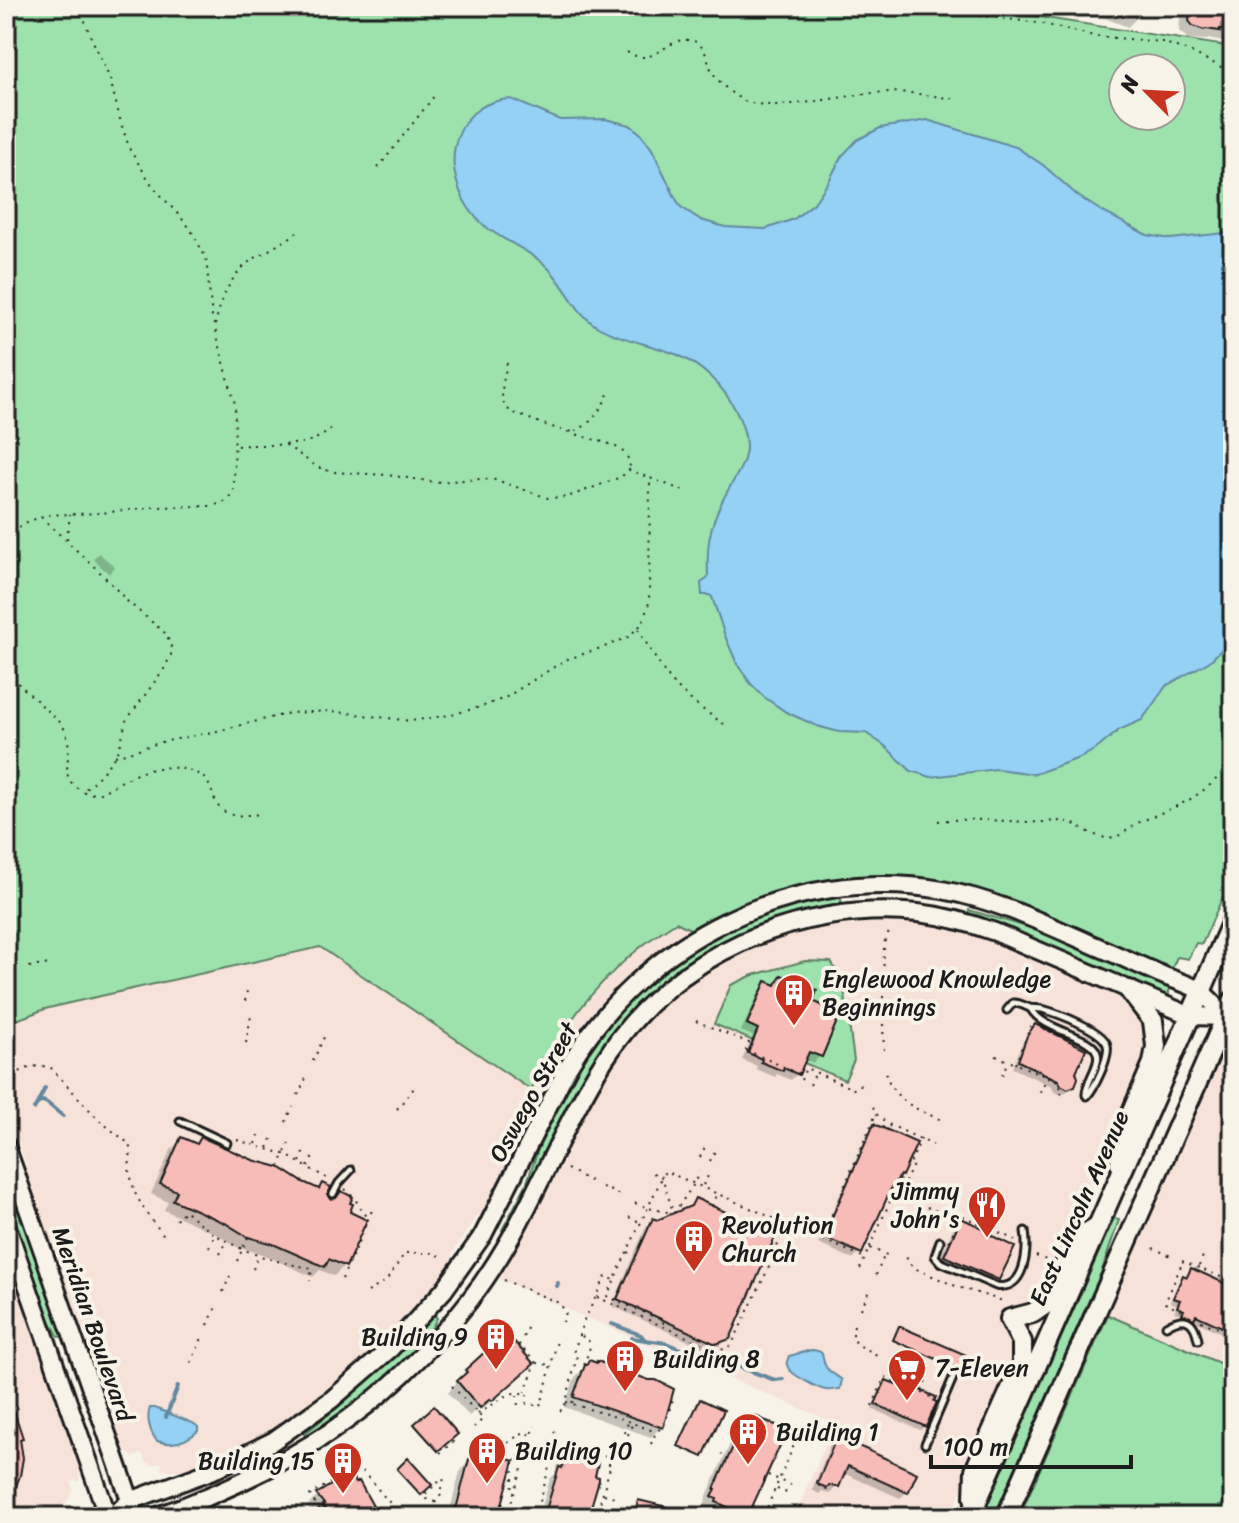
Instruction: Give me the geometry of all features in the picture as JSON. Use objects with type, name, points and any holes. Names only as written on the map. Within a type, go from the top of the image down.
[{"type":"main road","name":"Oswego Street","points":[[109,1517],[133,1509],[273,1441],[331,1400],[385,1354],[444,1290],[483,1235],[567,1069],[600,1020],[659,962],[731,917],[771,902],[834,887],[886,885],[929,888],[1012,910],[1201,992],[1231,1013]]},
{"type":"main road","name":"Oswego Street","points":[[155,1517],[241,1483],[314,1444],[380,1395],[412,1366],[469,1302],[505,1250],[583,1097],[618,1041],[637,1017],[679,980],[703,962],[746,940],[828,915],[921,913],[995,932],[1191,1016],[1231,1013]]},
{"type":"main road","name":"East Lincoln Avenue","points":[[972,1512],[1233,919]]},
{"type":"main road","points":[[1120,1177],[1121,1137],[1153,1063],[1156,1046],[1153,1021],[1129,990]]},
{"type":"main road","points":[[1006,1517],[1231,1013]]},
{"type":"main road","name":"Meridian Boulevard","points":[[6,1146],[133,1509]]},
{"type":"main road","name":"Meridian Boulevard","points":[[6,1224],[109,1517]]},
{"type":"main road","points":[[972,1512],[975,1470],[1022,1364],[1022,1342],[1010,1319],[1031,1314],[1046,1304],[1077,1239],[1098,1226]]},
{"type":"lane","points":[[1007,1010],[1014,1002],[1041,1009],[1091,1029],[1103,1038],[1107,1054],[1087,1096],[1086,1088],[1098,1059],[1095,1049],[1087,1042],[1042,1022],[1031,1008]]},
{"type":"lane","points":[[180,1121],[230,1141]]},
{"type":"lane","points":[[333,1194],[351,1170]]},
{"type":"lane","points":[[940,1241],[935,1256],[940,1262],[1003,1287],[1021,1275],[1025,1231]]},
{"type":"lane","points":[[1166,1326],[1178,1319],[1187,1321],[1195,1328],[1198,1340]]},
{"type":"lane","points":[[925,1444],[953,1378]]},
{"type":"path","points":[[6,536],[40,516],[149,507],[211,506],[228,500],[233,491],[235,401],[214,327],[203,250],[190,228],[152,185],[130,150],[110,79],[80,6]]},
{"type":"path","points":[[924,6],[1039,23],[1094,36],[1162,42],[1191,52],[1233,73]]},
{"type":"path","points":[[627,52],[636,57],[645,57],[682,41],[694,41],[705,52],[711,69],[720,81],[736,96],[751,103],[807,102],[877,92],[953,99]]},
{"type":"path","points":[[378,168],[435,95]]},
{"type":"path","points":[[214,327],[226,290],[239,271],[301,229]]},
{"type":"path","points":[[286,445],[317,467],[332,472],[391,475],[435,482],[496,480],[548,498],[567,497],[621,477],[629,470],[629,461],[621,450],[508,409],[502,392],[507,363]]},
{"type":"path","points":[[570,431],[583,427],[593,418],[608,394]]},
{"type":"path","points":[[235,447],[286,445],[320,436],[332,428]]},
{"type":"path","points":[[629,470],[684,491]]},
{"type":"path","points":[[115,756],[162,742],[310,711],[348,712],[405,721],[443,717],[505,698],[565,660],[628,637],[638,629],[647,608],[650,586],[650,478]]},
{"type":"path","points":[[67,540],[70,514]]},
{"type":"path","points":[[40,516],[171,641],[168,662],[126,721],[115,756],[83,791]]},
{"type":"path","points":[[638,629],[673,683],[724,724]]},
{"type":"path","points":[[6,672],[62,724],[69,747],[67,774],[72,783],[83,791],[100,793],[146,770],[182,769],[196,773],[205,780],[224,812],[231,815],[262,815]]},
{"type":"path","points":[[938,821],[1061,821],[1098,836],[1115,837],[1192,799],[1233,763]]},
{"type":"path","points":[[883,998],[884,943],[888,931],[894,926]]},
{"type":"path","points":[[29,967],[51,964]]},
{"type":"path","points":[[245,1001],[247,991]]},
{"type":"path","points":[[246,1043],[251,1016]]},
{"type":"path","points":[[696,1021],[749,1043],[744,1055]]},
{"type":"path","points":[[1015,1064],[1033,1022]]},
{"type":"path","points":[[883,1024],[884,1052]]},
{"type":"path","points":[[313,1061],[325,1035]]},
{"type":"path","points":[[746,1050],[803,1075]]},
{"type":"path","points":[[996,1056],[1056,1080],[1064,1088],[1059,1100]]},
{"type":"path","points":[[1002,1075],[1008,1061]]},
{"type":"path","points":[[6,1080],[34,1066],[51,1068],[99,1120],[124,1139],[131,1150],[129,1170],[136,1196],[167,1239]]},
{"type":"path","points":[[801,1080],[806,1068],[853,1089],[863,1083]]},
{"type":"path","points":[[810,1085],[815,1073]]},
{"type":"path","points":[[886,1073],[898,1096],[909,1105],[944,1121]]},
{"type":"path","points":[[298,1095],[308,1074]]},
{"type":"path","points":[[1040,1092],[1048,1076]]},
{"type":"path","points":[[397,1109],[414,1088]]},
{"type":"path","points":[[286,1122],[293,1107]]},
{"type":"path","points":[[873,1107],[876,1114],[891,1126],[933,1145]]},
{"type":"path","points":[[821,1239],[876,1114]]},
{"type":"path","points":[[873,1122],[885,1128],[891,1126]]},
{"type":"path","points":[[860,1269],[900,1179],[905,1182],[913,1165],[910,1164],[923,1134]]},
{"type":"path","points":[[256,1144],[259,1135]]},
{"type":"path","points":[[268,1148],[272,1139]]},
{"type":"path","points":[[230,1141],[256,1144],[284,1154],[334,1183]]},
{"type":"path","points":[[279,1167],[289,1143]]},
{"type":"path","points":[[700,1157],[705,1147]]},
{"type":"path","points":[[710,1161],[715,1151]]},
{"type":"path","points":[[300,1162],[304,1153]]},
{"type":"path","points":[[308,1167],[313,1157]]},
{"type":"path","points":[[567,1169],[590,1181]]},
{"type":"path","points":[[661,1326],[664,1321],[607,1296],[665,1171],[865,1258]]},
{"type":"path","points":[[674,1213],[699,1172]]},
{"type":"path","points":[[653,1173],[662,1177],[674,1213]]},
{"type":"path","points":[[702,1187],[708,1176]]},
{"type":"path","points":[[341,1187],[352,1195],[369,1219]]},
{"type":"path","points":[[602,1187],[622,1196]]},
{"type":"path","points":[[894,1192],[912,1200]]},
{"type":"path","points":[[712,1206],[717,1194]]},
{"type":"path","points":[[635,1203],[674,1213]]},
{"type":"path","points":[[927,1207],[944,1214]]},
{"type":"path","points":[[342,1279],[373,1208]]},
{"type":"path","points":[[176,1220],[185,1210],[216,1235],[242,1249],[281,1263],[312,1268],[310,1281]]},
{"type":"path","points":[[949,1241],[962,1216],[1020,1242],[1017,1249]]},
{"type":"path","points":[[629,1217],[641,1223]]},
{"type":"path","points":[[595,1297],[716,1350],[724,1350],[729,1347],[770,1265],[786,1224]]},
{"type":"path","points":[[988,1236],[991,1229]]},
{"type":"path","points":[[209,1247],[216,1235]]},
{"type":"path","points":[[237,1261],[248,1237]]},
{"type":"path","points":[[1012,1246],[1015,1240]]},
{"type":"path","points":[[220,1254],[227,1242]]},
{"type":"path","points":[[826,1251],[829,1243]]},
{"type":"path","points":[[870,1248],[886,1255],[876,1275]]},
{"type":"path","points":[[1153,1248],[1171,1256]]},
{"type":"path","points":[[628,1252],[637,1256]]},
{"type":"path","points":[[368,1292],[386,1281],[405,1253],[433,1253],[442,1257]]},
{"type":"path","points":[[1028,1253],[1050,1261]]},
{"type":"path","points":[[253,1269],[258,1256]]},
{"type":"path","points":[[1198,1267],[1203,1256]]},
{"type":"path","points":[[906,1258],[912,1267],[953,1285],[1013,1304]]},
{"type":"path","points":[[1185,1313],[1165,1303],[1183,1261],[1233,1282]]},
{"type":"path","points":[[223,1292],[230,1276]]},
{"type":"path","points":[[560,1411],[566,1402],[577,1356],[574,1352],[578,1335],[605,1277],[614,1280]]},
{"type":"path","points":[[504,1280],[559,1303],[566,1312],[563,1322]]},
{"type":"path","points":[[861,1309],[869,1291]]},
{"type":"path","points":[[615,1300],[620,1292]]},
{"type":"path","points":[[208,1325],[217,1305]]},
{"type":"path","points":[[6,1324],[17,1320]]},
{"type":"path","points":[[1199,1320],[1230,1333],[1227,1338],[1233,1340]]},
{"type":"path","points":[[854,1325],[854,1340],[878,1356]]},
{"type":"path","points":[[523,1337],[528,1326]]},
{"type":"path","points":[[571,1404],[590,1347],[586,1337],[578,1335]]},
{"type":"path","points":[[191,1363],[202,1338]]},
{"type":"path","points":[[513,1344],[516,1341],[528,1358],[536,1363],[551,1366]]},
{"type":"path","points":[[536,1363],[525,1393],[527,1404],[535,1405],[540,1404],[543,1398],[557,1341]]},
{"type":"path","points":[[872,1406],[885,1377],[939,1401]]},
{"type":"path","points":[[921,1393],[926,1381]]},
{"type":"path","points":[[452,1386],[483,1419],[474,1427]]},
{"type":"path","points":[[517,1393],[518,1406]]},
{"type":"path","points":[[478,1414],[499,1398],[525,1393]]},
{"type":"path","points":[[651,1444],[656,1432],[662,1428],[671,1399]]},
{"type":"path","points":[[566,1402],[616,1414],[656,1432]]},
{"type":"path","points":[[760,1418],[788,1430],[794,1445],[763,1517]]},
{"type":"path","points":[[626,1434],[631,1422]]},
{"type":"path","points":[[507,1517],[535,1426]]},
{"type":"path","points":[[536,1517],[556,1442],[554,1431]]},
{"type":"path","points":[[501,1447],[524,1432],[532,1435]]},
{"type":"path","points":[[440,1453],[456,1439]]},
{"type":"path","points":[[556,1442],[611,1457]]},
{"type":"path","points":[[596,1517],[611,1457],[619,1447]]},
{"type":"path","points":[[485,1455],[486,1452],[525,1464]]},
{"type":"path","points":[[721,1454],[727,1457]]},
{"type":"path","points":[[514,1461],[514,1492]]},
{"type":"path","points":[[323,1517],[310,1495],[358,1466],[402,1517]]},
{"type":"path","points":[[768,1475],[791,1485]]},
{"type":"path","points":[[340,1477],[343,1481]]},
{"type":"path","points":[[443,1477],[439,1500],[435,1503],[426,1499],[424,1495],[443,1477]]},
{"type":"path","points":[[817,1480],[815,1484],[829,1490]]},
{"type":"path","points":[[599,1484],[605,1486]]},
{"type":"path","points":[[776,1488],[787,1493]]},
{"type":"path","points":[[320,1489],[322,1494]]},
{"type":"path","points":[[603,1494],[615,1497]]},
{"type":"path","points":[[633,1517],[636,1501]]},
{"type":"path","points":[[722,1504],[723,1508],[743,1517]]},
{"type":"path","points":[[502,1508],[515,1512]]},
{"type":"path","points":[[895,1517],[899,1508]]},
{"type":"shaded area","points":[[901,920],[935,923],[978,934],[1122,996],[1137,1009],[1134,1014],[1145,1036],[1146,1055],[1143,1063],[1148,1066],[950,1517],[794,1517],[835,1423],[587,1318],[500,1277],[609,1065],[643,1021],[670,996],[707,969],[749,947],[786,933],[835,923]]},
{"type":"shaded area","points":[[676,921],[692,930],[637,970],[590,1021],[562,1062],[490,1206],[477,1216],[452,1254],[449,1271],[422,1305],[372,1356],[332,1390],[274,1428],[189,1468],[162,1470],[161,1462],[153,1465],[146,1462],[142,1453],[133,1458],[124,1449],[118,1441],[22,1169],[27,1166],[6,1108],[6,1024],[65,1004],[320,947]]},
{"type":"shaded area","points":[[1233,1047],[1233,1369],[1108,1315],[1223,1054]]},
{"type":"shaded area","points":[[6,1247],[80,1461],[79,1482],[71,1482],[71,1495],[52,1517],[6,1517]]},
{"type":"green space","points":[[6,6],[968,6],[1233,47],[1233,874],[1202,944],[1196,943],[1188,959],[1177,957],[1171,971],[945,883],[878,879],[814,884],[753,901],[692,930],[676,922],[658,934],[625,960],[582,1006],[558,1040],[531,1090],[320,947],[45,1009],[6,1024]]},
{"type":"green space","points":[[840,898],[842,902],[830,908],[786,917],[720,943],[677,971],[642,1001],[615,1031],[589,1069],[504,1233],[502,1230],[526,1185],[543,1135],[575,1072],[602,1031],[641,987],[687,951],[729,928],[783,907]]},
{"type":"green space","points":[[969,910],[1044,932],[1164,985],[1169,989],[1169,994],[1166,997],[967,916]]},
{"type":"green space","points":[[805,961],[831,962],[843,981],[854,1060],[845,1080],[804,1063],[809,1052],[822,1057],[840,1014],[813,1001],[817,990],[791,980],[786,989],[766,981],[747,1024],[758,1029],[753,1041],[714,1024],[731,985],[753,975]]},
{"type":"green space","points":[[6,1168],[64,1336],[59,1337],[44,1310],[6,1201]]},
{"type":"green space","points":[[1114,1218],[1119,1220],[1101,1273],[994,1517],[982,1517]]},
{"type":"green space","points":[[433,1314],[437,1318],[426,1339],[406,1361],[369,1394],[307,1439],[304,1434],[338,1407]]},
{"type":"green space","points":[[1108,1315],[1233,1369],[1233,1517],[1019,1517]]},
{"type":"water","points":[[511,99],[560,120],[605,119],[630,125],[652,149],[681,207],[701,220],[725,227],[766,229],[794,219],[814,203],[841,157],[857,140],[880,128],[927,120],[1016,147],[1043,165],[1078,196],[1147,235],[1171,239],[1233,232],[1231,640],[1210,661],[1166,686],[1142,720],[1119,730],[1082,757],[1035,774],[997,769],[931,777],[911,771],[866,733],[839,732],[817,726],[786,712],[764,697],[737,664],[712,597],[702,595],[701,583],[708,575],[713,522],[745,454],[743,427],[724,392],[703,371],[678,355],[598,327],[583,314],[547,267],[486,227],[469,208],[462,197],[455,172],[455,146],[459,134],[468,119],[480,108]]},
{"type":"water","points":[[811,1350],[822,1353],[827,1369],[842,1380],[840,1389],[822,1389],[789,1369],[789,1356]]},
{"type":"water","points":[[150,1408],[193,1423],[198,1431],[179,1442],[157,1441],[149,1425]]},
{"type":"building","points":[[1191,6],[1233,6],[1232,31],[1204,30],[1193,26],[1189,21]]},
{"type":"building","name":"Englewood Knowledge Beginnings","points":[[781,975],[817,990],[813,1001],[840,1014],[822,1057],[809,1052],[799,1075],[761,1062],[762,1059],[748,1053],[758,1029],[747,1024],[766,981],[776,985]]},
{"type":"building","points":[[1035,1024],[1086,1049],[1076,1072],[1078,1078],[1075,1086],[1068,1089],[1058,1080],[1018,1061]]},
{"type":"building","points":[[874,1124],[917,1143],[902,1176],[894,1182],[862,1254],[823,1237]]},
{"type":"building","points":[[181,1137],[197,1144],[201,1137],[253,1160],[279,1167],[319,1189],[322,1183],[331,1187],[328,1195],[331,1199],[341,1191],[353,1197],[350,1212],[367,1220],[346,1267],[329,1259],[325,1267],[273,1244],[248,1237],[173,1200],[177,1191],[160,1184]]},
{"type":"building","name":"Revolution Church","points":[[695,1198],[776,1235],[730,1339],[716,1344],[617,1299],[653,1218],[657,1220],[691,1206]]},
{"type":"building","points":[[961,1218],[1015,1247],[999,1280],[944,1256]]},
{"type":"building","points":[[1191,1268],[1233,1287],[1233,1332],[1196,1315],[1194,1319],[1182,1314],[1184,1310],[1177,1307],[1180,1300],[1173,1298],[1183,1275],[1187,1277]]},
{"type":"building","name":"7-Eleven","points":[[899,1326],[973,1358],[966,1372],[893,1340]]},
{"type":"building","name":"Building 9","points":[[506,1335],[534,1364],[480,1408],[457,1381],[467,1372],[465,1370]]},
{"type":"building","name":"Building 8","points":[[589,1360],[656,1380],[674,1389],[663,1428],[573,1397]]},
{"type":"building","name":"7-Eleven","points":[[886,1380],[898,1385],[900,1381],[936,1397],[934,1401],[937,1402],[926,1427],[875,1404]]},
{"type":"building","points":[[6,1393],[23,1438],[20,1439],[23,1458],[20,1476],[6,1511]]},
{"type":"building","points":[[700,1399],[724,1410],[703,1457],[678,1446]]},
{"type":"building","points":[[434,1406],[458,1434],[438,1451],[414,1424]]},
{"type":"building","name":"Building 1","points":[[749,1416],[787,1430],[748,1516],[716,1502],[717,1499],[712,1497]]},
{"type":"building","points":[[837,1436],[917,1473],[908,1493],[848,1466],[839,1487],[829,1485],[827,1488],[817,1484]]},
{"type":"building","name":"Building 10","points":[[474,1452],[514,1461],[499,1515],[454,1517],[469,1459],[472,1460]]},
{"type":"building","points":[[566,1455],[598,1463],[595,1476],[599,1480],[588,1517],[546,1517],[559,1467],[562,1468]]},
{"type":"building","points":[[408,1458],[432,1485],[421,1495],[397,1469]]},
{"type":"building","name":"Building 15","points":[[346,1476],[352,1476],[356,1483],[359,1481],[379,1517],[330,1517],[316,1494]]},
{"type":"building","points":[[638,1500],[692,1513],[691,1517],[634,1517]]},
{"type":"waterway","points":[[37,1104],[45,1088]]},
{"type":"waterway","points":[[34,1109],[43,1101],[63,1116]]},
{"type":"waterway","points":[[612,1324],[641,1335],[645,1340]]},
{"type":"waterway","points":[[632,1338],[666,1343],[775,1380],[783,1379]]},
{"type":"waterway","points":[[166,1417],[178,1386]]},
{"type":"place","name":"Englewood Knowledge Beginnings","points":[[794,1027]]},
{"type":"place","name":"Jimmy John's","points":[[987,1239]]},
{"type":"place","name":"Revolution Church","points":[[694,1273]]},
{"type":"place","name":"Building 9","points":[[496,1371]]},
{"type":"place","name":"Building 8","points":[[625,1393]]},
{"type":"place","name":"7-Eleven","points":[[907,1402]]},
{"type":"place","name":"Building 1","points":[[748,1466]]},
{"type":"place","name":"Building 10","points":[[487,1485]]},
{"type":"place","name":"Building 15","points":[[343,1495]]}]
